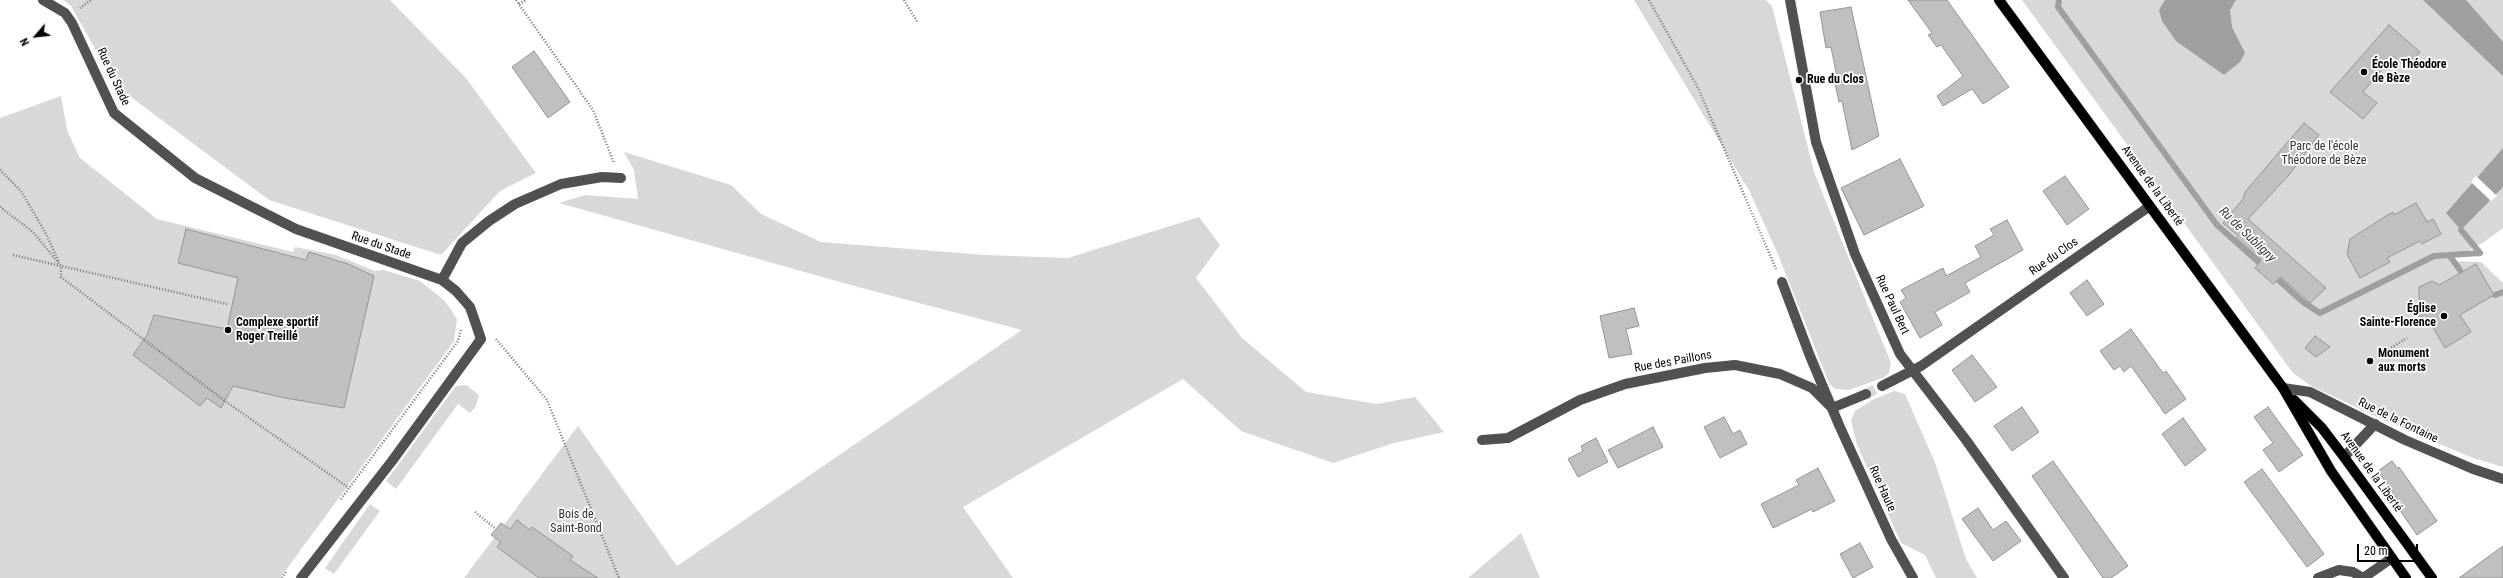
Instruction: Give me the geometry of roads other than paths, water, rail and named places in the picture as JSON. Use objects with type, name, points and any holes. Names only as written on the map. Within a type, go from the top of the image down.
[{"type":"main road","name":"Avenue de la Liberté","points":[[1999,0],[2282,388],[2331,471],[2406,578]]},
{"type":"main road","name":"Avenue de la Liberté","points":[[2282,388],[2322,428],[2432,578]]},
{"type":"street","name":"Rue du Stade","points":[[43,0],[65,13],[72,23],[114,114],[195,178],[296,229],[442,280],[456,291],[470,307],[481,339],[392,461],[302,578]]},
{"type":"street","name":"Rue Paul Bert","points":[[1790,0],[1816,142],[1855,254],[1900,354],[1966,440],[2064,578]]},
{"type":"street","points":[[442,280],[462,244],[489,221],[515,204],[561,184],[602,177],[621,178]]},
{"type":"street","name":"Rue du Clos","points":[[1913,370],[2150,206]]},
{"type":"street","name":"Rue Haute","points":[[1782,282],[1832,408],[1891,539],[1913,578]]},
{"type":"street","name":"Rue des Paillons","points":[[1482,440],[1508,438],[1580,400],[1625,384],[1705,368],[1735,365],[1780,374],[1812,388],[1832,408]]},
{"type":"street","points":[[1882,386],[1913,370]]},
{"type":"street","name":"Rue de la Fontaine","points":[[2282,388],[2310,392],[2473,470],[2503,479]]},
{"type":"street","points":[[1832,408],[1866,394]]},
{"type":"street","points":[[2344,457],[2375,424]]},
{"type":"street","points":[[2318,578],[2339,570],[2353,572],[2363,578],[2392,558]]},
{"type":"waterway","name":"Ru de Subligny","points":[[2059,0],[2058,7],[2217,225],[2264,267]]},
{"type":"waterway","points":[[2461,230],[2480,253]]},
{"type":"waterway","name":"Ru de Subligny","points":[[2273,275],[2303,302],[2320,313],[2434,256],[2480,253]]},
{"type":"waterway","points":[[2449,255],[2460,270]]},
{"type":"waterway","points":[[2495,295],[2503,292]]},
{"type":"tunnel","points":[[1866,394],[1882,386]]},
{"type":"place","name":"École Théodore de Bèze","points":[[2364,72]]},
{"type":"place","name":"Rue du Clos","points":[[1799,80]]},
{"type":"place","name":"Église Sainte-Florence","points":[[2444,316]]},
{"type":"place","name":"Complexe sportif Roger Treillé","points":[[228,330]]},
{"type":"place","name":"Monument aux morts","points":[[2370,361]]},
{"type":"park label","name":"Parc de l'école Théodore de Bèze","points":[[2324,154]]},
{"type":"park label","name":"Bois de Saint-Bond","points":[[576,522]]}]
